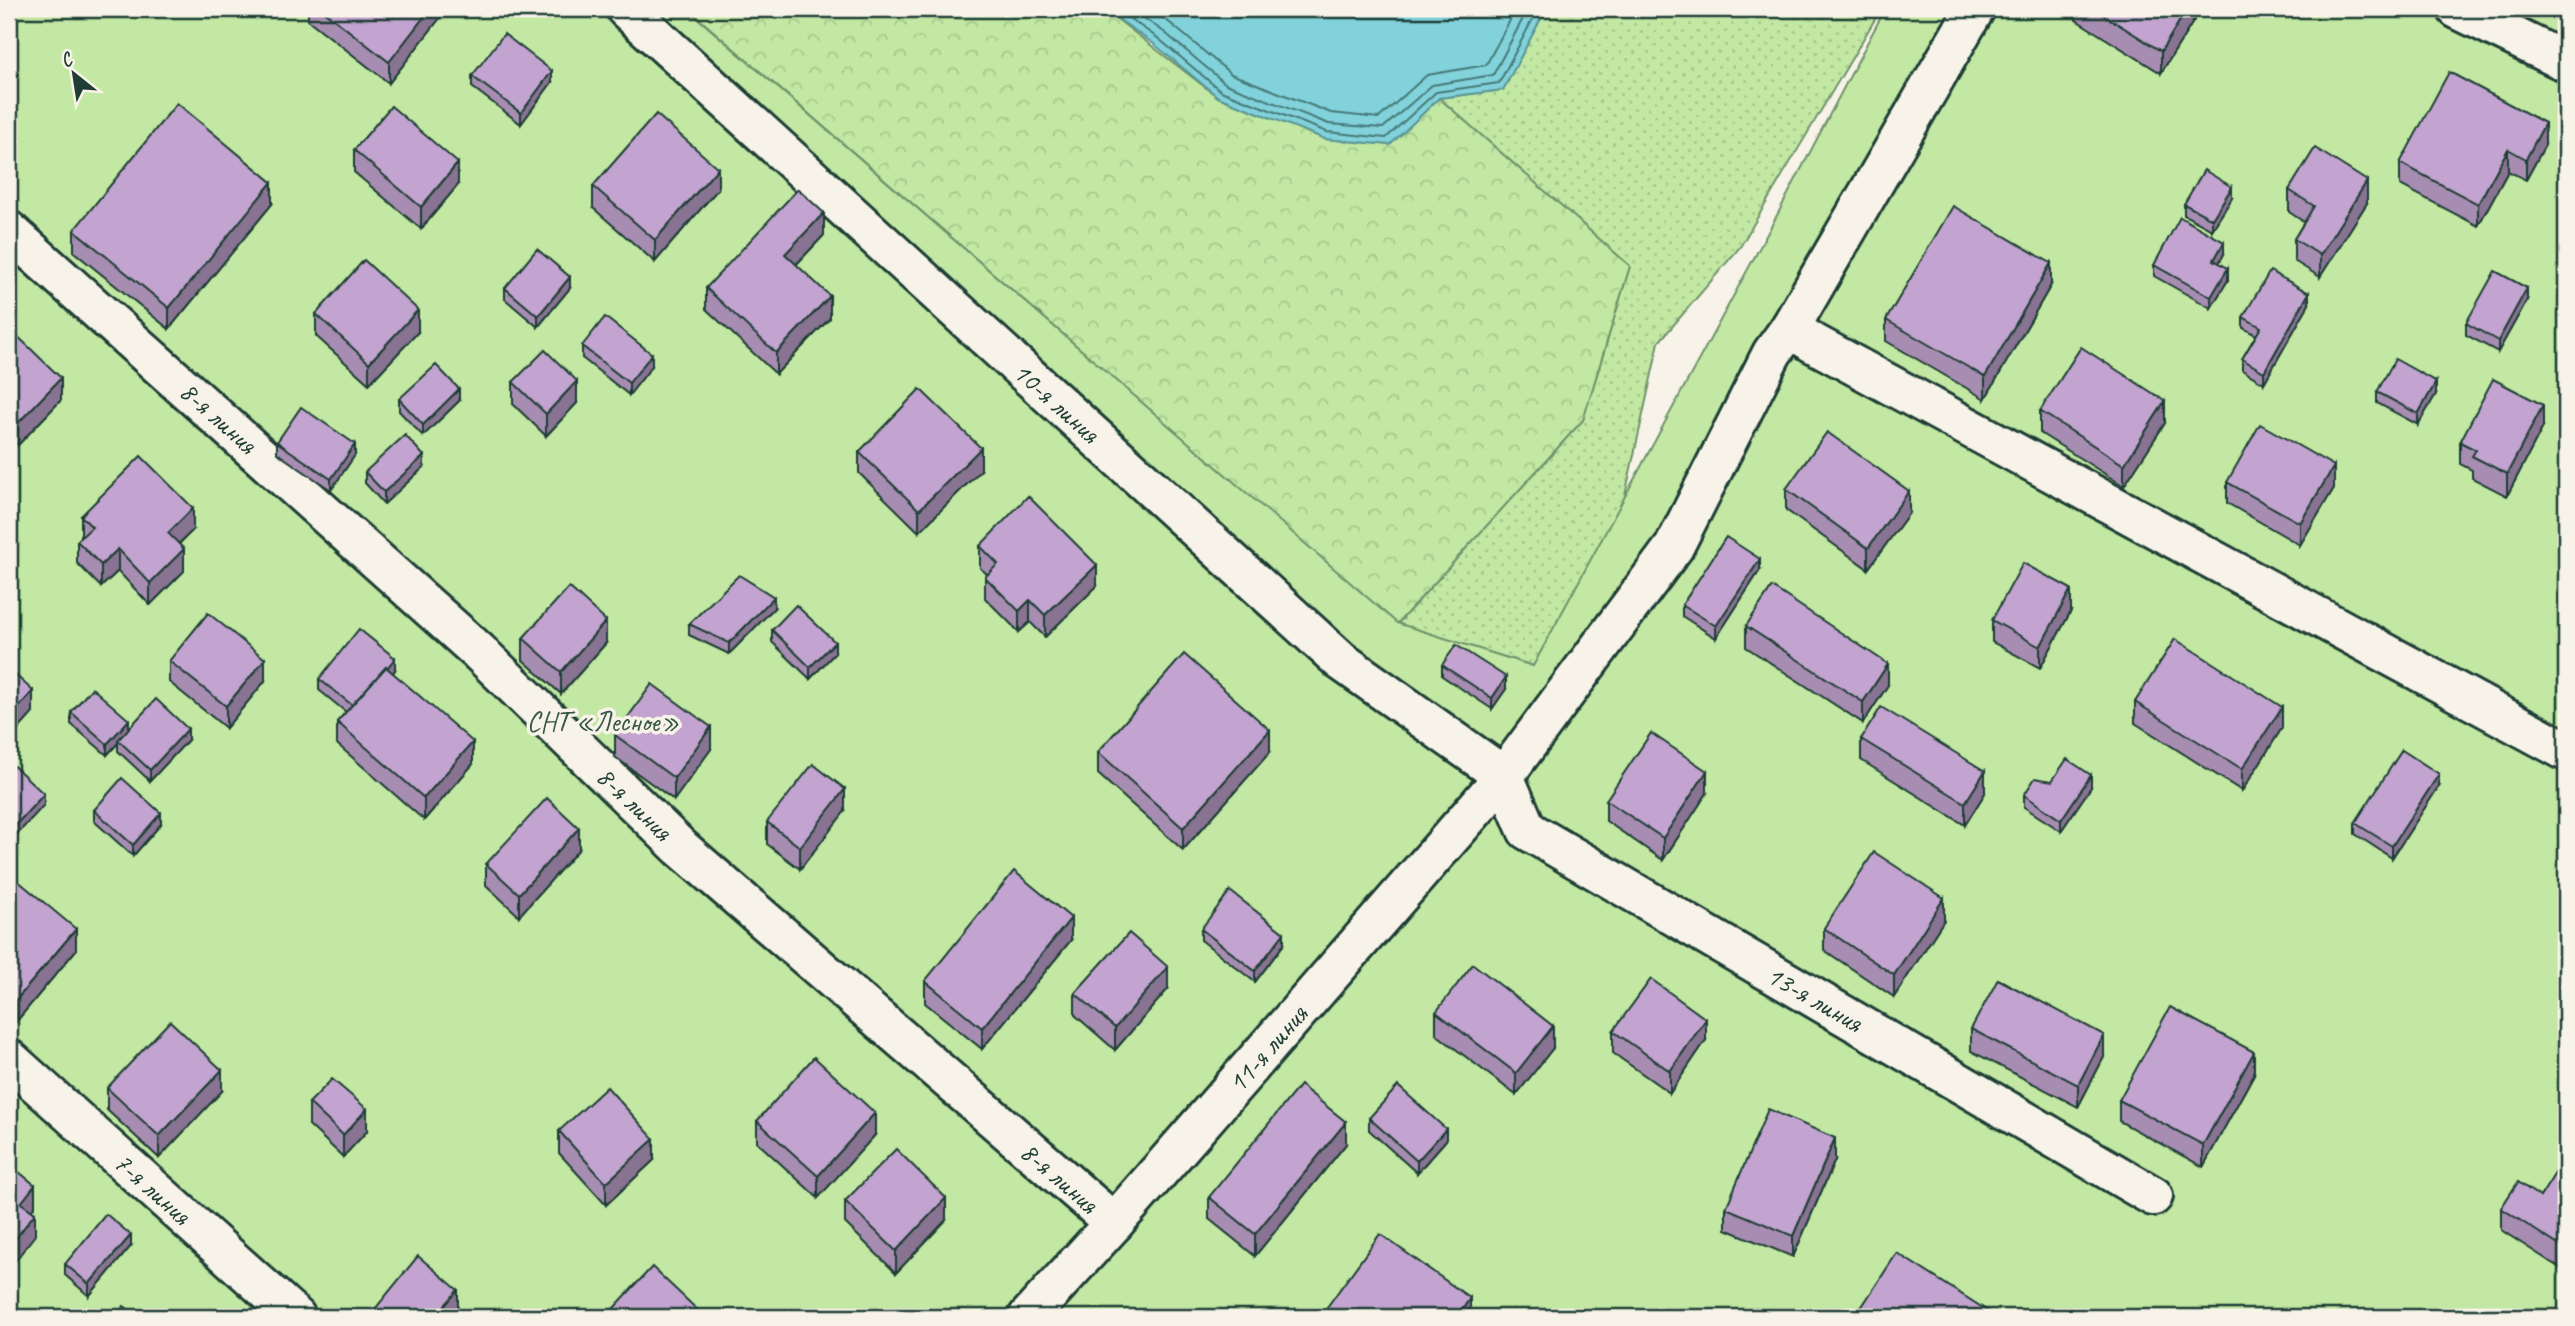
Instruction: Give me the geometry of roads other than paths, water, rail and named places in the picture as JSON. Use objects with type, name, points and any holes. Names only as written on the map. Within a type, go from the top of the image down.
[{"type":"street","name":"10-я линия","points":[[626,9],[1341,661],[1504,776]]},
{"type":"street","name":"11-я линия","points":[[1028,1317],[1114,1223],[1504,776],[1674,547],[1772,354],[1790,328],[1975,9]]},
{"type":"street","points":[[2457,9],[2566,62]]},
{"type":"street","name":"8-я линия","points":[[9,231],[478,651],[681,848],[1114,1223]]},
{"type":"street","points":[[1790,328],[1825,350],[2566,751]]},
{"type":"street","name":"13-я линия","points":[[1504,776],[1527,830],[2153,1196]]},
{"type":"street","name":"7-я линия","points":[[9,1059],[296,1317]]},
{"type":"water","points":[[1104,9],[1546,9],[1503,90],[1439,98],[1390,145],[1325,139],[1218,97],[1154,44]]},
{"type":"park label","name":"СНТ «Лесное»","points":[[603,721]]}]
